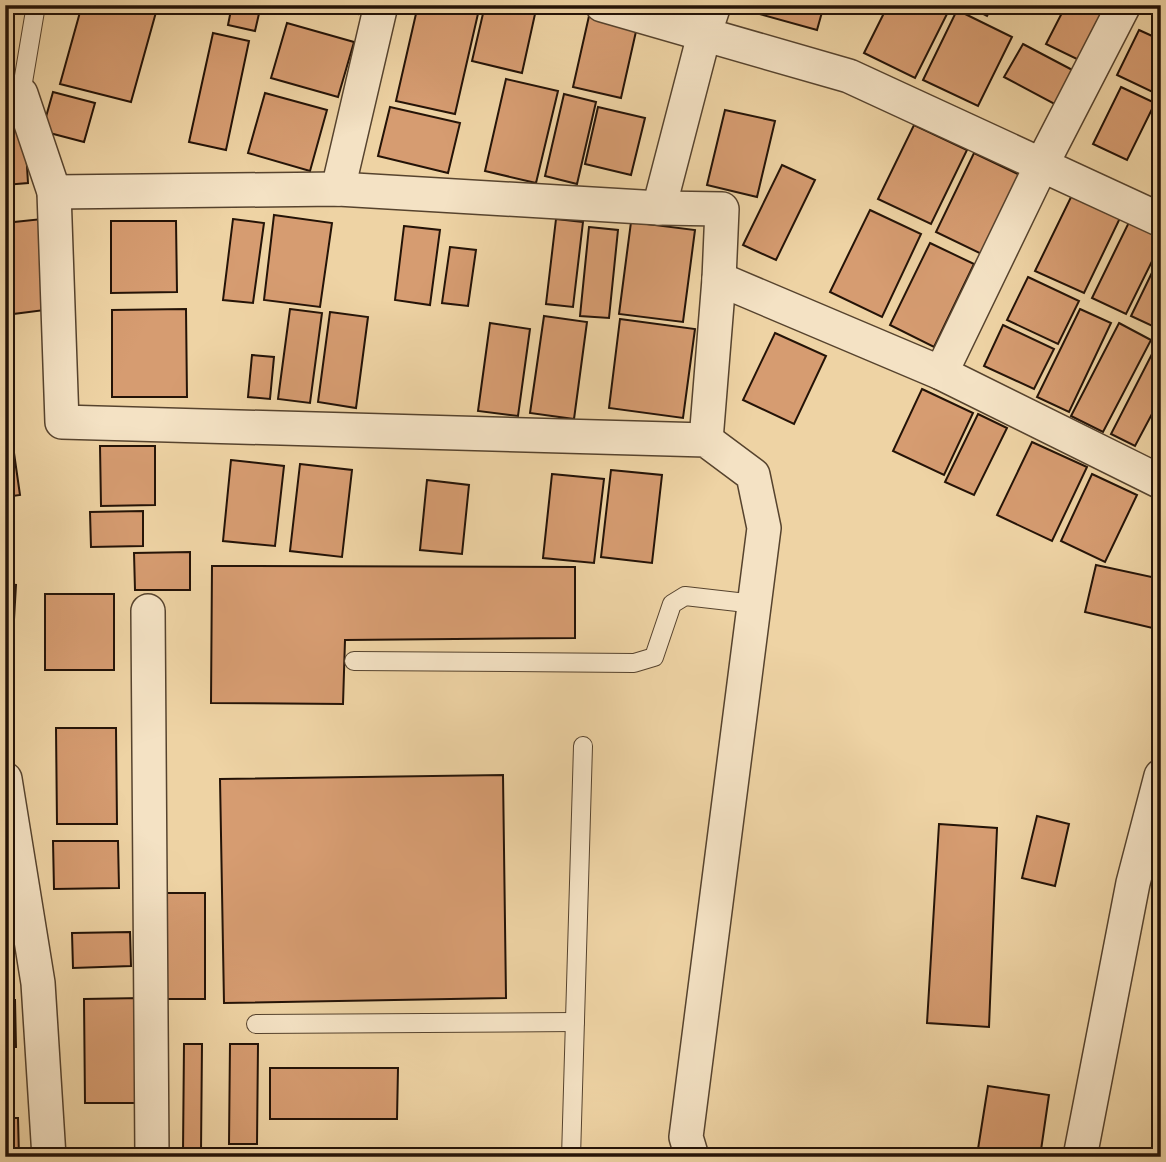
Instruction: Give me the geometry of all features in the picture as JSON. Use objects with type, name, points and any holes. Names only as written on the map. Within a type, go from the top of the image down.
[{"type":"street","points":[[338,189],[381,5]]},
{"type":"street","points":[[602,5],[709,20],[849,76],[1161,220]]},
{"type":"street","points":[[941,373],[1042,164],[1124,5]]},
{"type":"street","points":[[659,208],[709,20]]},
{"type":"street","points":[[13,95],[54,192],[62,422],[706,440],[753,475],[764,528],[686,1137],[692,1157]]},
{"type":"street","points":[[54,192],[338,189],[659,208],[722,209],[706,440]]},
{"type":"street","points":[[719,279],[941,373],[1161,482]]},
{"type":"street","points":[[148,611],[152,1157]]},
{"type":"street","points":[[1080,1157],[1147,886],[1161,776]]},
{"type":"street","points":[[5,779],[38,983],[49,1157]]},
{"type":"lane","points":[[13,95],[36,5]]},
{"type":"lane","points":[[354,661],[634,663],[654,657],[673,604],[685,596],[755,604]]},
{"type":"lane","points":[[571,1157],[583,746]]},
{"type":"lane","points":[[256,1024],[575,1022]]},
{"type":"building","points":[[82,5],[158,5],[131,102],[60,84]]},
{"type":"building","points":[[232,5],[261,5],[255,31],[228,25]]},
{"type":"building","points":[[322,5],[360,5],[358,14]]},
{"type":"building","points":[[418,5],[480,5],[455,114],[396,101]]},
{"type":"building","points":[[485,5],[537,5],[522,73],[472,61]]},
{"type":"building","points":[[758,5],[824,5],[817,30],[756,13]]},
{"type":"building","points":[[888,5],[934,5],[948,12],[915,78],[864,53]]},
{"type":"building","points":[[966,5],[993,5],[987,16]]},
{"type":"building","points":[[1066,5],[1112,5],[1083,62],[1046,44]]},
{"type":"building","points":[[957,10],[1012,37],[978,106],[923,80]]},
{"type":"building","points":[[589,16],[637,27],[621,98],[573,87]]},
{"type":"building","points":[[287,23],[354,42],[338,97],[271,78]]},
{"type":"building","points":[[1139,30],[1161,40],[1161,96],[1117,75]]},
{"type":"building","points":[[213,33],[249,41],[226,150],[189,142]]},
{"type":"building","points":[[1023,44],[1080,74],[1062,108],[1004,77]]},
{"type":"building","points":[[506,79],[558,91],[536,183],[485,171]]},
{"type":"building","points":[[1121,87],[1155,103],[1127,160],[1093,144]]},
{"type":"building","points":[[53,92],[95,103],[84,142],[42,131]]},
{"type":"building","points":[[265,93],[327,110],[310,171],[248,153]]},
{"type":"building","points":[[564,94],[596,102],[577,184],[545,176]]},
{"type":"building","points":[[390,107],[460,123],[448,173],[378,156]]},
{"type":"building","points":[[598,107],[645,118],[631,175],[585,164]]},
{"type":"building","points":[[725,110],[775,121],[757,197],[707,185]]},
{"type":"building","points":[[24,116],[28,183],[5,185],[5,117]]},
{"type":"building","points":[[914,125],[967,150],[931,224],[878,199]]},
{"type":"building","points":[[974,153],[1028,179],[990,258],[936,232]]},
{"type":"building","points":[[782,165],[815,180],[776,260],[743,245]]},
{"type":"building","points":[[1073,193],[1121,216],[1084,293],[1035,271]]},
{"type":"building","points":[[870,210],[921,234],[882,317],[830,292]]},
{"type":"building","points":[[1133,214],[1161,227],[1161,243],[1126,314],[1092,298]]},
{"type":"building","points":[[274,215],[332,223],[320,307],[264,300]]},
{"type":"building","points":[[42,219],[53,309],[5,315],[5,223]]},
{"type":"building","points":[[233,219],[264,223],[253,303],[223,300]]},
{"type":"building","points":[[556,219],[583,222],[573,307],[546,304]]},
{"type":"building","points":[[111,221],[176,221],[177,292],[111,293]]},
{"type":"building","points":[[631,222],[695,230],[683,322],[619,314]]},
{"type":"building","points":[[404,226],[440,230],[430,305],[395,300]]},
{"type":"building","points":[[589,227],[618,230],[609,318],[580,316]]},
{"type":"building","points":[[930,243],[974,264],[934,347],[890,325]]},
{"type":"building","points":[[450,247],[476,250],[468,306],[442,303]]},
{"type":"building","points":[[1161,254],[1161,330],[1131,316]]},
{"type":"building","points":[[1028,277],[1079,301],[1058,344],[1007,320]]},
{"type":"building","points":[[186,309],[187,397],[112,397],[112,310]]},
{"type":"building","points":[[290,309],[322,313],[310,403],[278,399]]},
{"type":"building","points":[[1080,309],[1111,323],[1069,412],[1037,397]]},
{"type":"building","points":[[330,312],[368,317],[356,408],[318,402]]},
{"type":"building","points":[[544,316],[587,322],[574,419],[530,413]]},
{"type":"building","points":[[620,319],[695,329],[683,418],[609,408]]},
{"type":"building","points":[[490,323],[530,329],[518,416],[478,411]]},
{"type":"building","points":[[1119,323],[1151,340],[1103,432],[1071,416]]},
{"type":"building","points":[[1003,325],[1054,349],[1034,389],[984,366]]},
{"type":"building","points":[[775,333],[826,356],[794,424],[743,400]]},
{"type":"building","points":[[1152,354],[1161,358],[1161,397],[1135,446],[1111,434]]},
{"type":"building","points":[[252,355],[274,357],[270,399],[248,397]]},
{"type":"building","points":[[922,389],[973,413],[944,475],[893,451]]},
{"type":"building","points":[[5,390],[20,495],[5,497]]},
{"type":"building","points":[[978,414],[1007,428],[974,495],[945,482]]},
{"type":"building","points":[[1032,442],[1087,467],[1052,541],[997,515]]},
{"type":"building","points":[[100,446],[155,446],[155,505],[101,506]]},
{"type":"building","points":[[231,460],[284,466],[275,546],[223,541]]},
{"type":"building","points":[[300,464],[352,470],[342,557],[290,551]]},
{"type":"building","points":[[611,470],[662,475],[652,563],[601,557]]},
{"type":"building","points":[[552,474],[604,479],[594,563],[543,558]]},
{"type":"building","points":[[1092,474],[1137,495],[1105,562],[1061,541]]},
{"type":"building","points":[[427,480],[469,485],[462,554],[420,550]]},
{"type":"building","points":[[143,511],[143,546],[91,547],[90,512]]},
{"type":"building","points":[[190,552],[190,590],[135,590],[134,553]]},
{"type":"building","points":[[1096,565],[1161,579],[1161,630],[1085,612]]},
{"type":"building","points":[[212,566],[575,567],[575,638],[345,640],[343,704],[211,703]]},
{"type":"building","points":[[5,584],[16,585],[10,688],[5,688]]},
{"type":"building","points":[[45,594],[114,594],[114,670],[45,670]]},
{"type":"building","points":[[56,728],[116,728],[117,824],[57,824]]},
{"type":"building","points":[[503,775],[506,998],[224,1003],[220,779]]},
{"type":"building","points":[[1037,816],[1069,824],[1055,886],[1022,878]]},
{"type":"building","points":[[939,824],[997,828],[989,1027],[927,1023]]},
{"type":"building","points":[[53,841],[118,841],[119,888],[54,889]]},
{"type":"building","points":[[164,893],[205,893],[205,999],[164,999]]},
{"type":"building","points":[[130,932],[131,966],[73,968],[72,933]]},
{"type":"building","points":[[142,998],[142,1103],[85,1103],[84,999]]},
{"type":"building","points":[[5,1000],[15,1000],[16,1047],[5,1047]]},
{"type":"building","points":[[184,1044],[202,1044],[201,1152],[183,1152]]},
{"type":"building","points":[[230,1044],[258,1044],[257,1144],[229,1144]]},
{"type":"building","points":[[270,1068],[398,1068],[397,1119],[270,1119]]},
{"type":"building","points":[[988,1086],[1049,1095],[1040,1157],[978,1149]]},
{"type":"building","points":[[5,1118],[18,1118],[19,1157],[5,1157]]}]
